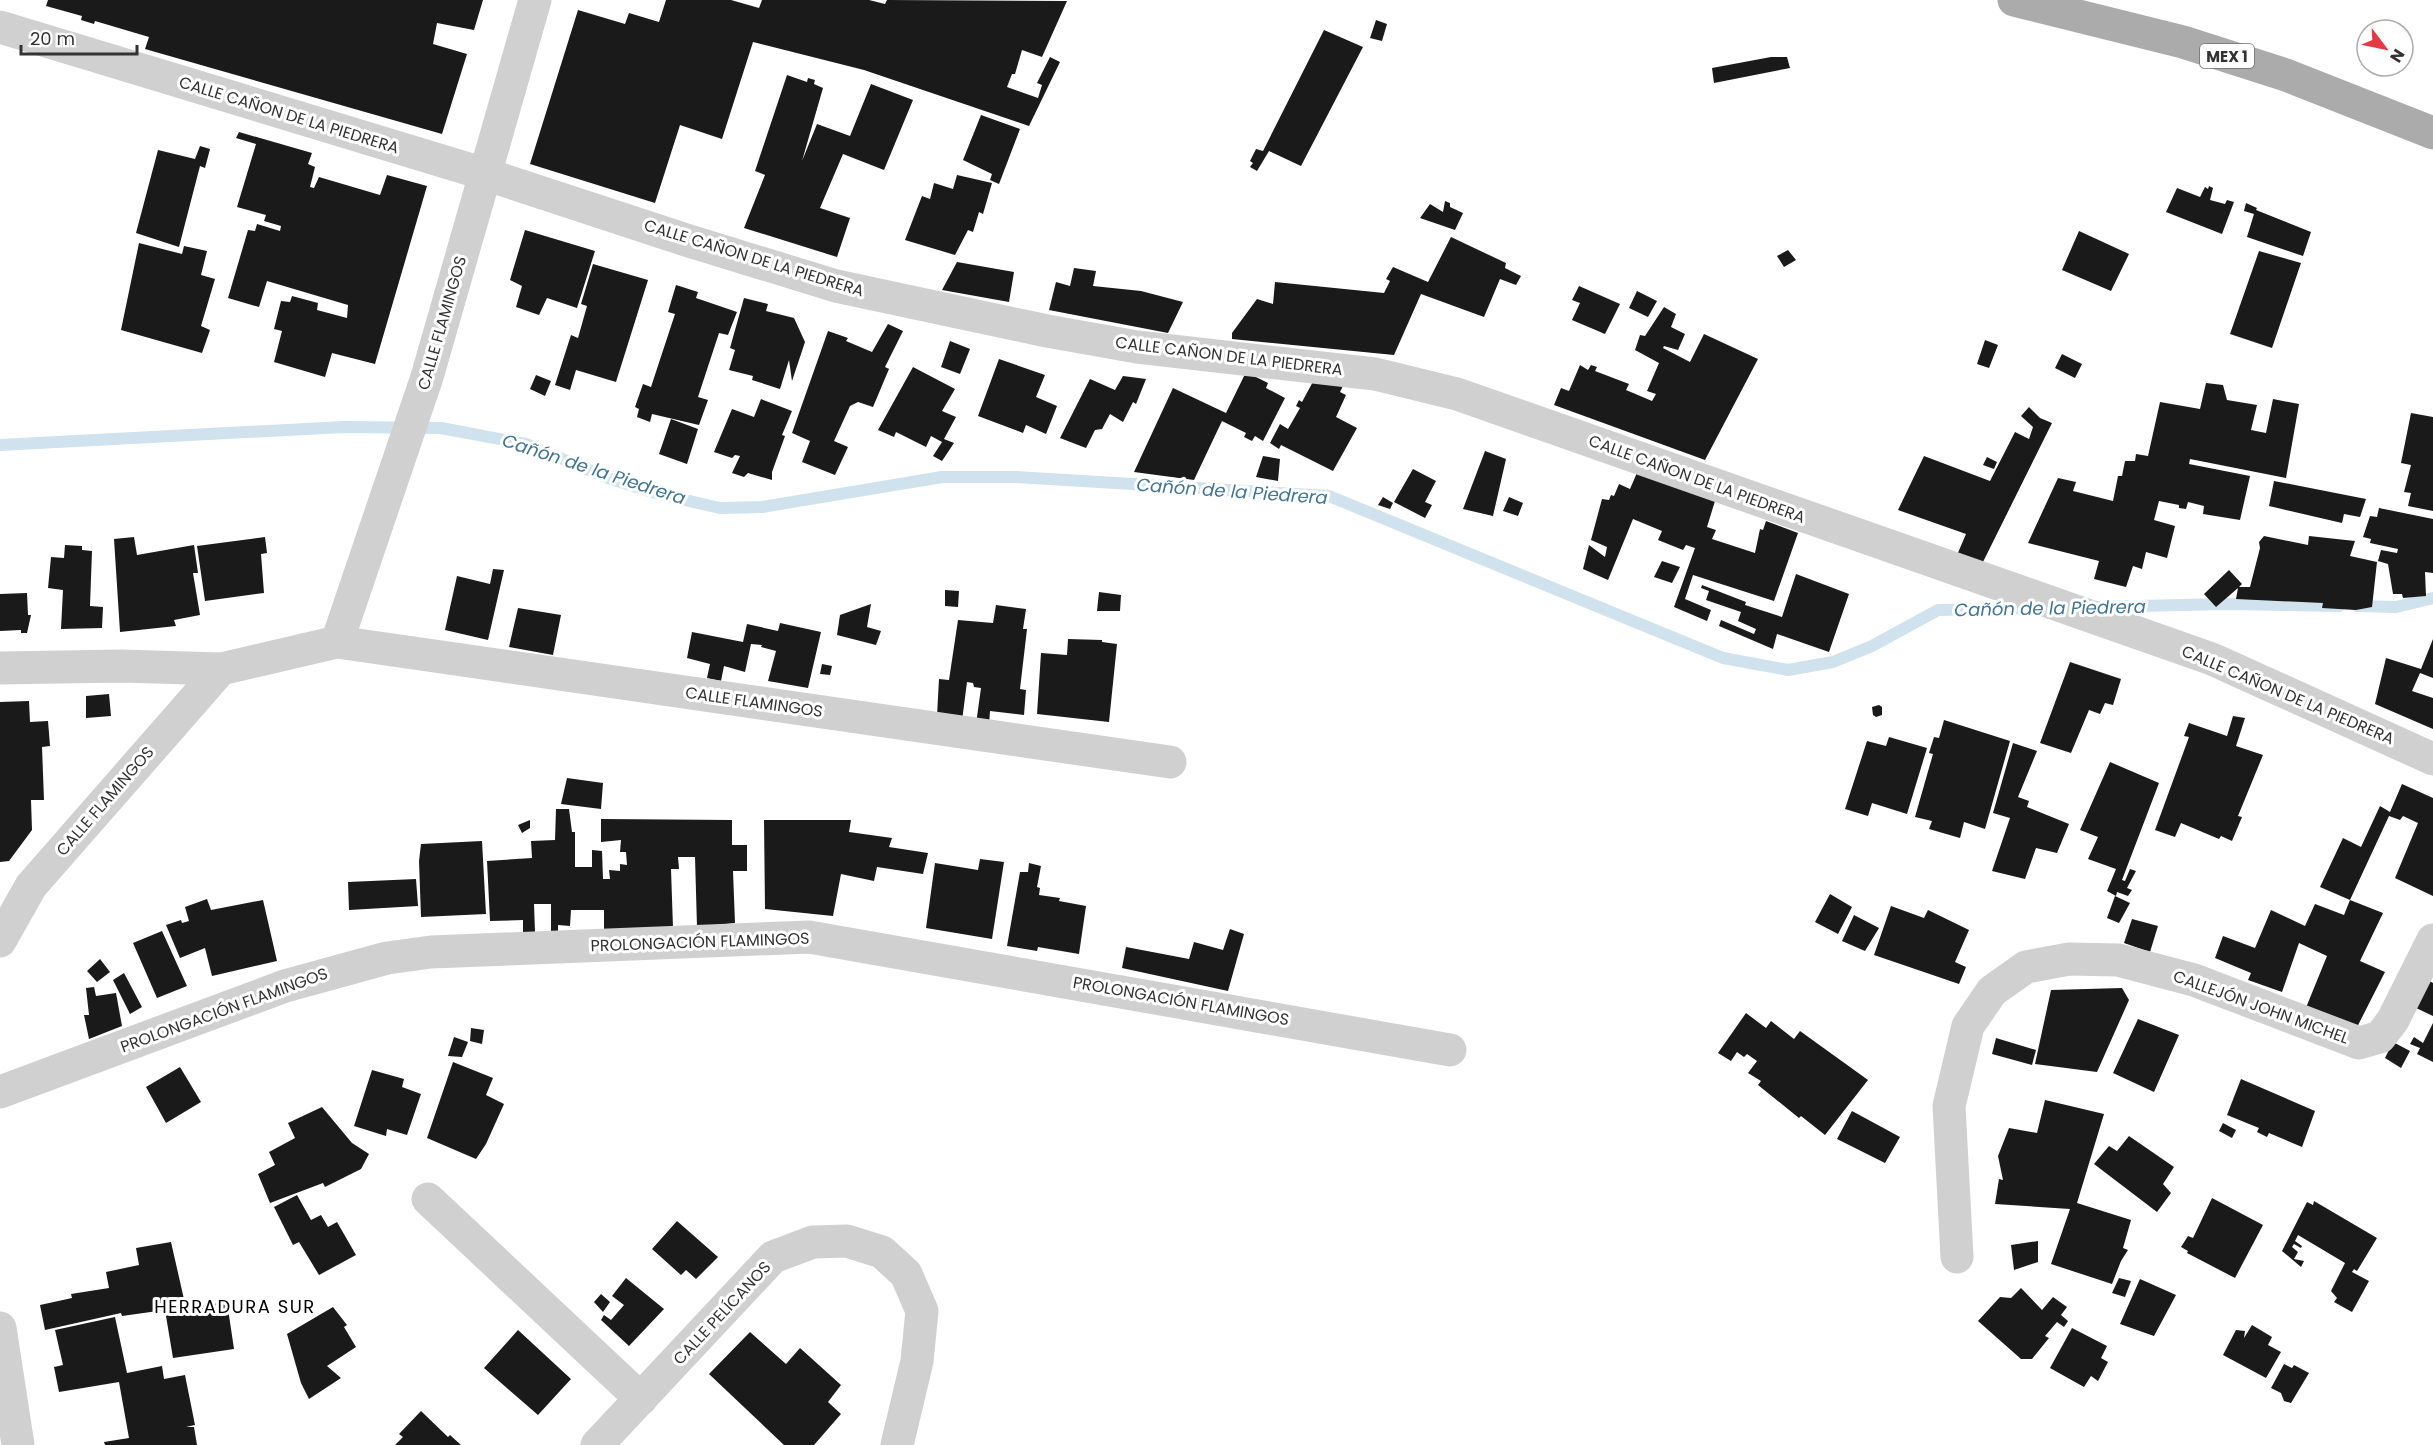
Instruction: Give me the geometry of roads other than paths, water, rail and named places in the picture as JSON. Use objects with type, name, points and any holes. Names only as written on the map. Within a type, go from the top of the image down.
[{"type":"main road","name":"MEX 1","points":[[2014,0],[2183,42],[2274,71],[2433,133]]},
{"type":"street","name":"CALLE FLAMINGOS","points":[[337,642],[427,377],[535,0]]},
{"type":"street","name":"CALLE CAÑON DE LA PIEDRERA","points":[[0,27],[485,174],[836,286],[1126,345],[1375,374],[1457,394],[2212,659],[2433,759]]},
{"type":"street","name":"CALLE FLAMINGOS","points":[[0,668],[122,666],[221,669],[337,642],[1170,762]]},
{"type":"street","name":"CALLE FLAMINGOS","points":[[0,941],[31,886],[221,669]]},
{"type":"street","name":"PROLONGACIÓN FLAMINGOS","points":[[0,1092],[285,986],[387,958],[431,952],[809,937],[1450,1050]]},
{"type":"street","name":"CALLEJÓN JOHN MICHEL","points":[[1957,1257],[1949,1106],[1968,1026],[1992,991],[2026,967],[2068,959],[2118,960],[2194,980],[2360,1043],[2380,1037],[2393,1020],[2433,940]]},
{"type":"street","points":[[428,1199],[641,1399]]},
{"type":"street","name":"CALLE PELÍCANOS","points":[[597,1445],[773,1257],[813,1242],[847,1241],[882,1252],[906,1274],[922,1311],[917,1361],[897,1445]]},
{"type":"street","points":[[0,1328],[18,1445]]},
{"type":"waterway","name":"Cañón de la Piedrera","points":[[0,445],[344,427],[441,428],[526,444],[608,478],[659,494],[720,508],[762,507],[942,477],[1015,477],[1329,496],[1723,658],[1788,670],[1833,662],[1872,646],[1938,610],[2033,608]]},
{"type":"waterway","name":"Cañón de la Piedrera","points":[[2357,606],[2396,607],[2433,598]]},
{"type":"waterway","name":"Cañón de la Piedrera","points":[[2096,607],[2225,604],[2339,606]]},
{"type":"district","name":"HERRADURA SUR","points":[[235,1306]]}]
